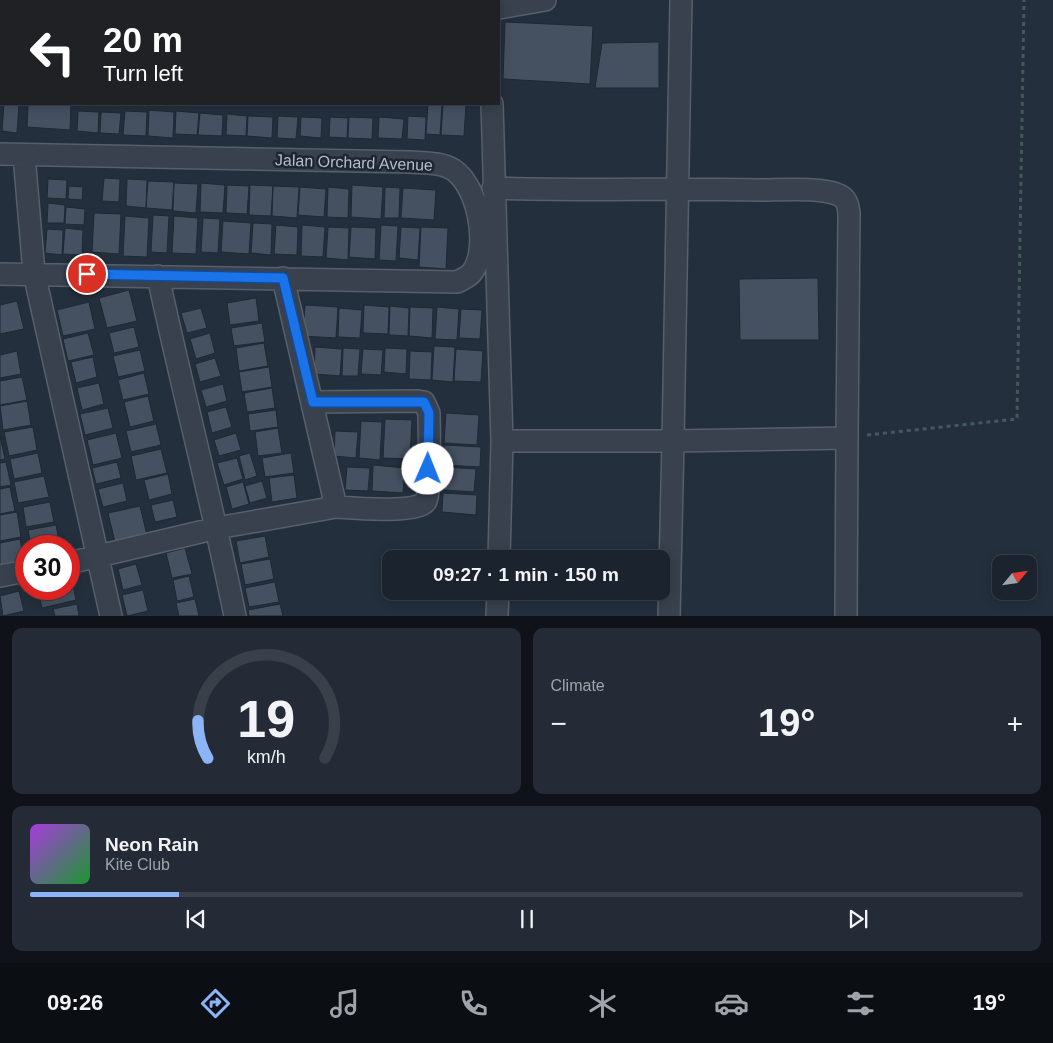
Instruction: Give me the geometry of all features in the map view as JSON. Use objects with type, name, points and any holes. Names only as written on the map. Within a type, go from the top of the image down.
[{"type":"street","points":[[500,8],[545,0]]},
{"type":"street","points":[[668,616],[673,441],[676,188],[682,0]]},
{"type":"street","points":[[492,105],[502,441],[498,550]]},
{"type":"street","name":"Jalan Orchard Avenue","points":[[0,154],[410,162],[448,167],[461,176],[471,192],[477,208],[480,226],[479,254],[474,271],[462,280],[439,282],[0,274]]},
{"type":"street","points":[[24,155],[34,274],[111,616]]},
{"type":"street","points":[[493,188],[551,190],[676,188],[819,192],[838,194],[848,202],[850,290],[846,616]]},
{"type":"street","points":[[158,276],[180,379],[217,528],[235,616]]},
{"type":"street","points":[[283,278],[336,507]]},
{"type":"street","points":[[80,561],[217,528],[336,507],[396,509],[421,506],[426,501],[428,488],[429,413],[424,402],[313,402]]},
{"type":"street","points":[[502,441],[847,438]]},
{"type":"street","points":[[0,576],[15,573]]},
{"type":"street","points":[[497,616],[498,600]]},
{"type":"path","points":[[847,438],[1017,419],[1024,0]]},
{"type":"building","points":[[505,22],[593,26],[590,84],[503,79]]},
{"type":"building","points":[[659,42],[659,88],[595,88],[602,43]]},
{"type":"building","points":[[4,105],[19,105],[17,133],[2,131]]},
{"type":"building","points":[[28,105],[71,105],[70,130],[27,127]]},
{"type":"building","points":[[428,105],[442,105],[440,135],[426,134]]},
{"type":"building","points":[[443,105],[466,105],[464,136],[441,135]]},
{"type":"building","points":[[149,110],[174,112],[173,138],[148,136]]},
{"type":"building","points":[[78,111],[99,112],[98,133],[77,131]]},
{"type":"building","points":[[125,111],[147,112],[146,136],[123,135]]},
{"type":"building","points":[[176,111],[199,113],[197,135],[175,134]]},
{"type":"building","points":[[101,112],[121,113],[119,134],[100,133]]},
{"type":"building","points":[[200,113],[223,115],[222,136],[198,135]]},
{"type":"building","points":[[227,114],[247,116],[246,136],[226,135]]},
{"type":"building","points":[[248,116],[273,117],[272,138],[247,136]]},
{"type":"building","points":[[278,116],[298,117],[296,139],[277,138]]},
{"type":"building","points":[[408,116],[426,117],[425,140],[407,139]]},
{"type":"building","points":[[301,117],[322,118],[321,138],[300,136]]},
{"type":"building","points":[[330,117],[348,118],[347,138],[329,137]]},
{"type":"building","points":[[349,117],[373,118],[372,139],[348,138]]},
{"type":"building","points":[[379,117],[404,119],[402,139],[378,138]]},
{"type":"building","points":[[104,178],[120,179],[119,202],[102,201]]},
{"type":"building","points":[[48,179],[67,180],[66,199],[47,198]]},
{"type":"building","points":[[127,179],[147,180],[146,208],[126,206]]},
{"type":"building","points":[[148,181],[174,182],[172,210],[146,208]]},
{"type":"building","points":[[174,183],[198,184],[196,213],[173,211]]},
{"type":"building","points":[[201,183],[225,185],[223,213],[200,212]]},
{"type":"building","points":[[227,185],[249,186],[247,214],[226,213]]},
{"type":"building","points":[[250,185],[273,186],[271,216],[249,215]]},
{"type":"building","points":[[352,185],[383,187],[381,219],[351,217]]},
{"type":"building","points":[[69,186],[83,187],[82,200],[68,199]]},
{"type":"building","points":[[273,186],[299,187],[297,218],[272,216]]},
{"type":"building","points":[[300,187],[326,189],[324,217],[298,215]]},
{"type":"building","points":[[328,187],[349,189],[348,218],[327,217]]},
{"type":"building","points":[[385,187],[400,188],[399,218],[384,218]]},
{"type":"building","points":[[403,188],[436,190],[434,220],[401,218]]},
{"type":"building","points":[[48,203],[65,205],[64,223],[47,223]]},
{"type":"building","points":[[66,207],[85,209],[84,225],[65,224]]},
{"type":"building","points":[[94,213],[121,214],[119,254],[92,252]]},
{"type":"building","points":[[153,215],[169,216],[167,253],[151,252]]},
{"type":"building","points":[[125,216],[149,218],[147,257],[123,256]]},
{"type":"building","points":[[174,216],[198,218],[196,254],[172,253]]},
{"type":"building","points":[[203,218],[220,219],[218,253],[201,252]]},
{"type":"building","points":[[223,221],[251,223],[249,254],[221,252]]},
{"type":"building","points":[[253,223],[272,224],[271,255],[251,253]]},
{"type":"building","points":[[276,225],[298,227],[297,255],[274,254]]},
{"type":"building","points":[[302,225],[325,227],[323,257],[301,256]]},
{"type":"building","points":[[381,225],[398,226],[396,261],[379,260]]},
{"type":"building","points":[[328,227],[349,228],[348,260],[326,258]]},
{"type":"building","points":[[351,227],[376,228],[375,259],[349,257]]},
{"type":"building","points":[[401,227],[420,228],[418,260],[399,258]]},
{"type":"building","points":[[421,227],[448,228],[446,269],[419,267]]},
{"type":"building","points":[[65,228],[83,230],[82,255],[63,254]]},
{"type":"building","points":[[47,229],[63,230],[62,255],[45,253]]},
{"type":"building","points":[[818,278],[819,340],[740,340],[739,279]]},
{"type":"building","points":[[129,290],[137,321],[107,328],[99,298]]},
{"type":"building","points":[[256,298],[259,321],[230,325],[227,303]]},
{"type":"building","points":[[17,301],[24,329],[0,334],[0,305]]},
{"type":"building","points":[[89,302],[95,329],[63,336],[57,310]]},
{"type":"building","points":[[305,305],[338,307],[336,338],[303,336]]},
{"type":"building","points":[[364,305],[389,307],[388,334],[363,333]]},
{"type":"building","points":[[390,306],[409,308],[408,336],[389,335]]},
{"type":"building","points":[[410,307],[433,308],[432,338],[409,336]]},
{"type":"building","points":[[437,307],[459,309],[457,340],[435,339]]},
{"type":"building","points":[[201,308],[207,328],[187,333],[181,313]]},
{"type":"building","points":[[339,308],[362,310],[360,338],[338,337]]},
{"type":"building","points":[[461,309],[482,310],[480,339],[459,338]]},
{"type":"building","points":[[262,323],[265,342],[234,346],[231,328]]},
{"type":"building","points":[[134,327],[139,347],[114,353],[109,333]]},
{"type":"building","points":[[88,333],[94,355],[68,361],[63,339]]},
{"type":"building","points":[[210,333],[215,353],[196,359],[190,339]]},
{"type":"building","points":[[264,343],[268,366],[239,371],[236,348]]},
{"type":"building","points":[[434,346],[455,347],[453,382],[432,380]]},
{"type":"building","points":[[315,347],[342,349],[340,376],[314,374]]},
{"type":"building","points":[[343,348],[360,349],[358,376],[342,376]]},
{"type":"building","points":[[385,348],[407,349],[406,374],[384,372]]},
{"type":"building","points":[[363,349],[383,350],[381,375],[361,374]]},
{"type":"building","points":[[456,349],[483,351],[481,382],[454,381]]},
{"type":"building","points":[[140,350],[145,371],[118,377],[113,356]]},
{"type":"building","points":[[17,351],[21,374],[0,378],[0,355]]},
{"type":"building","points":[[410,351],[432,352],[431,380],[409,379]]},
{"type":"building","points":[[93,357],[97,377],[76,383],[71,362]]},
{"type":"building","points":[[215,358],[221,376],[200,382],[195,364]]},
{"type":"building","points":[[269,367],[272,387],[242,392],[239,372]]},
{"type":"building","points":[[144,373],[149,394],[123,400],[118,380]]},
{"type":"building","points":[[22,377],[27,400],[0,405],[0,381]]},
{"type":"building","points":[[99,383],[104,404],[82,410],[77,388]]},
{"type":"building","points":[[223,384],[227,401],[206,407],[201,390]]},
{"type":"building","points":[[272,388],[275,408],[247,412],[244,393]]},
{"type":"building","points":[[148,396],[154,421],[130,427],[124,402]]},
{"type":"building","points":[[27,401],[31,425],[3,430],[0,406]]},
{"type":"building","points":[[226,407],[232,427],[212,433],[207,412]]},
{"type":"building","points":[[108,408],[113,428],[85,435],[80,414]]},
{"type":"building","points":[[276,410],[278,427],[250,431],[248,414]]},
{"type":"building","points":[[446,413],[479,415],[477,445],[444,443]]},
{"type":"building","points":[[385,419],[412,420],[410,459],[383,458]]},
{"type":"building","points":[[361,421],[382,422],[380,460],[359,458]]},
{"type":"building","points":[[156,424],[161,445],[131,452],[126,431]]},
{"type":"building","points":[[33,427],[37,450],[9,456],[4,432]]},
{"type":"building","points":[[278,428],[282,453],[258,456],[255,432]]},
{"type":"building","points":[[335,431],[358,432],[356,458],[334,456]]},
{"type":"building","points":[[116,433],[122,458],[93,465],[87,440]]},
{"type":"building","points":[[236,433],[241,450],[219,456],[214,440]]},
{"type":"building","points":[[0,436],[5,459],[0,460]]},
{"type":"building","points":[[444,445],[481,447],[480,467],[443,465]]},
{"type":"building","points":[[161,449],[167,473],[136,480],[131,456]]},
{"type":"building","points":[[38,453],[42,473],[14,479],[10,459]]},
{"type":"building","points":[[250,453],[257,476],[245,480],[239,456]]},
{"type":"building","points":[[291,453],[294,473],[265,477],[262,458]]},
{"type":"building","points":[[237,458],[243,479],[224,485],[217,463]]},
{"type":"building","points":[[6,462],[11,485],[0,487],[0,463]]},
{"type":"building","points":[[117,462],[121,478],[96,484],[92,468]]},
{"type":"building","points":[[373,465],[405,468],[403,493],[372,491]]},
{"type":"building","points":[[347,467],[370,468],[368,491],[345,490]]},
{"type":"building","points":[[445,467],[476,469],[474,492],[444,490]]},
{"type":"building","points":[[168,474],[172,494],[149,500],[144,480]]},
{"type":"building","points":[[294,475],[297,498],[272,502],[269,478]]},
{"type":"building","points":[[44,476],[49,497],[18,503],[14,482]]},
{"type":"building","points":[[262,481],[267,498],[250,503],[245,486]]},
{"type":"building","points":[[243,482],[249,504],[232,509],[226,487]]},
{"type":"building","points":[[123,483],[127,501],[103,507],[98,489]]},
{"type":"building","points":[[10,487],[15,511],[0,514],[0,489]]},
{"type":"building","points":[[443,493],[477,495],[476,515],[442,512]]},
{"type":"building","points":[[173,500],[177,517],[155,522],[151,505]]},
{"type":"building","points":[[50,502],[54,522],[26,527],[23,507]]},
{"type":"building","points":[[140,506],[147,535],[115,542],[108,513]]},
{"type":"building","points":[[17,512],[21,535],[15,535],[15,538],[0,541],[0,515]]},
{"type":"building","points":[[56,525],[58,535],[29,535],[28,530]]},
{"type":"building","points":[[265,536],[269,557],[240,563],[236,541]]},
{"type":"building","points":[[15,540],[15,567],[0,570],[0,543]]},
{"type":"building","points":[[185,548],[192,574],[172,578],[166,553]]},
{"type":"building","points":[[270,559],[274,579],[245,585],[241,564]]},
{"type":"building","points":[[136,564],[142,585],[123,590],[118,569]]},
{"type":"building","points":[[189,576],[194,597],[177,601],[173,580]]},
{"type":"building","points":[[275,582],[279,602],[249,607],[245,588]]},
{"type":"building","points":[[143,590],[148,611],[127,616],[122,595]]},
{"type":"building","points":[[15,592],[15,600],[21,600],[24,611],[3,616],[0,596]]},
{"type":"building","points":[[195,599],[199,616],[179,616],[176,603]]},
{"type":"building","points":[[40,600],[76,600],[42,608]]},
{"type":"building","points":[[77,604],[79,616],[55,616],[53,609]]},
{"type":"building","points":[[280,604],[283,616],[249,616],[248,610]]},
{"type":"route","points":[[87,274],[283,278],[313,402],[424,402],[428,406],[429,413],[428,469]]}]
